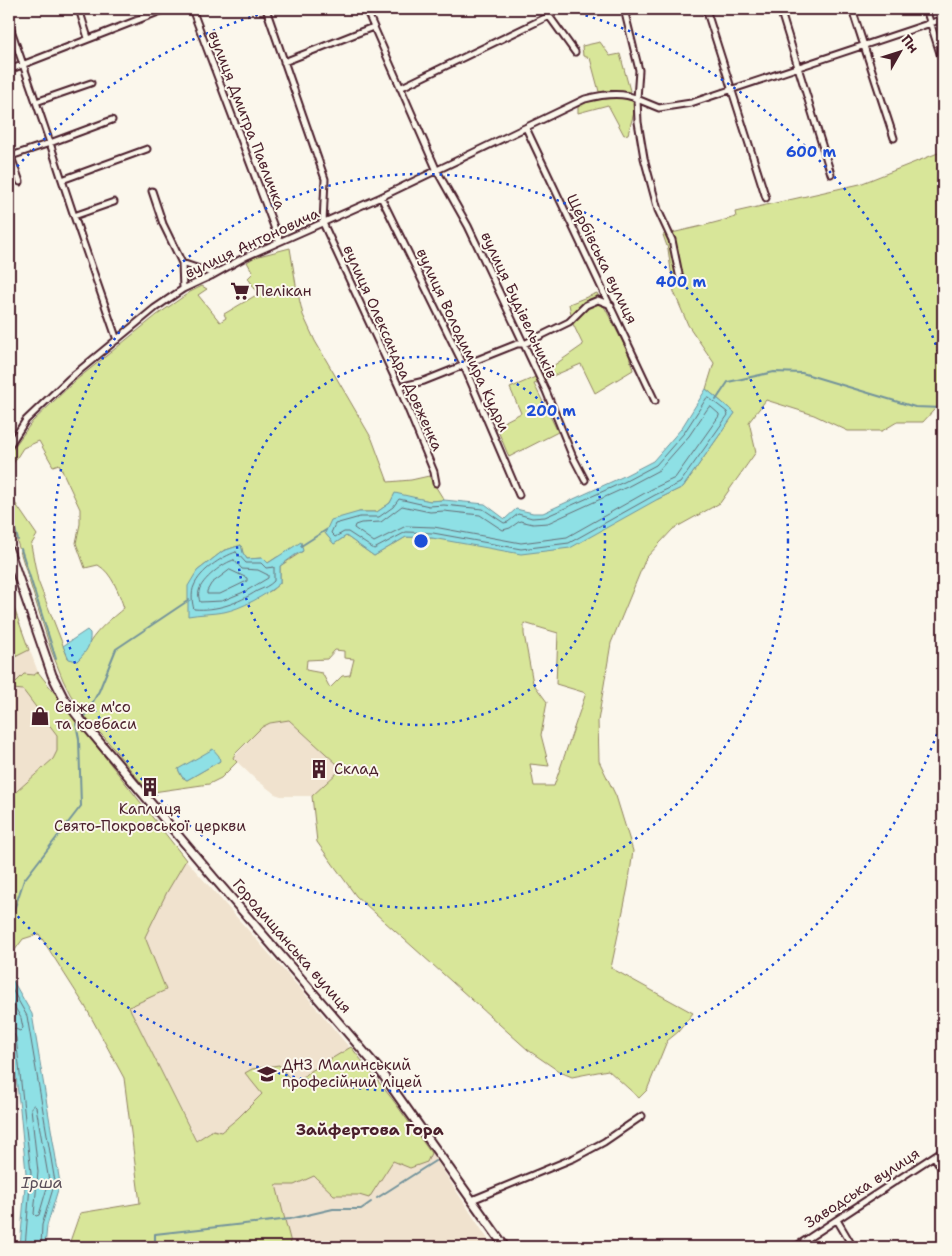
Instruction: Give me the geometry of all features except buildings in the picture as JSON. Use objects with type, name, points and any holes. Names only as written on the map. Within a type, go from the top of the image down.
[{"type":"street","points":[[79,9],[88,38]]},
{"type":"street","points":[[9,70],[166,9]]},
{"type":"street","name":"вулиця Дмитра Павличка","points":[[192,9],[279,240]]},
{"type":"street","points":[[266,9],[325,179],[323,223]]},
{"type":"street","name":"вулиця Будівельників","points":[[366,9],[438,171],[468,226],[546,391],[572,455],[585,480]]},
{"type":"street","points":[[544,9],[576,52]]},
{"type":"street","points":[[624,9],[639,70],[638,122],[644,158],[658,210],[672,240],[680,279]]},
{"type":"street","points":[[706,9],[766,198]]},
{"type":"street","points":[[780,9],[831,174]]},
{"type":"street","points":[[852,9],[894,138]]},
{"type":"street","points":[[926,9],[943,63]]},
{"type":"street","points":[[400,88],[549,16]]},
{"type":"street","name":"вулиця Антоновича","points":[[9,446],[26,420],[77,373],[155,308],[183,289],[279,240],[323,223],[438,171],[585,99],[628,95],[659,108],[691,103],[943,19]]},
{"type":"street","points":[[9,24],[117,340]]},
{"type":"street","points":[[284,62],[373,27]]},
{"type":"street","points":[[36,102],[91,83]]},
{"type":"street","points":[[20,182],[10,154],[50,143],[112,120]]},
{"type":"street","name":"Щербівська вулиця","points":[[526,128],[656,401]]},
{"type":"street","points":[[62,180],[147,149]]},
{"type":"street","points":[[152,191],[164,224],[182,263],[183,289]]},
{"type":"street","name":"вулиця Володимира Кудри","points":[[381,197],[464,366],[520,495]]},
{"type":"street","points":[[74,216],[114,202]]},
{"type":"street","name":"вулиця Олександра Довженка","points":[[323,223],[399,387],[434,472],[436,483]]},
{"type":"street","points":[[182,263],[214,274]]},
{"type":"street","points":[[399,387],[424,381],[517,344],[524,344],[569,322],[586,305],[598,300],[611,305]]},
{"type":"street","name":"Городищанська вулиця","points":[[9,550],[52,675],[63,696],[80,719],[224,890],[367,1055],[397,1094],[505,1247]]},
{"type":"street","points":[[472,1200],[574,1158],[604,1142],[642,1116]]},
{"type":"street","name":"Заводська вулиця","points":[[795,1247],[943,1150]]},
{"type":"street","points":[[934,1156],[943,1171]]},
{"type":"street","points":[[837,1220],[853,1247]]},
{"type":"shaded area","points":[[9,595],[38,672],[14,686],[9,680]]},
{"type":"shaded area","points":[[13,689],[23,690],[57,735],[57,751],[53,759],[9,798],[9,691]]},
{"type":"shaded area","points":[[289,720],[337,764],[338,772],[312,796],[281,796],[275,794],[233,758],[262,727],[267,724]]},
{"type":"shaded area","name":"ДНЗ Малинський професійний ліцей","points":[[186,860],[304,993],[393,1100],[427,1146],[493,1247],[292,1247],[276,1185],[238,1118],[221,1132],[212,1130],[197,1141],[129,1007],[166,990],[145,937],[167,892]]},
{"type":"green space","points":[[600,42],[610,56],[620,54],[635,109],[628,134],[624,135],[608,105],[578,113],[578,106],[601,99],[590,58],[583,56],[582,46]]},
{"type":"green space","points":[[943,151],[943,400],[923,422],[897,422],[882,431],[848,431],[814,415],[766,400],[749,422],[756,452],[720,503],[673,529],[646,558],[611,643],[598,721],[599,761],[616,796],[633,851],[628,887],[611,968],[693,1013],[678,1032],[667,1041],[647,1090],[639,1098],[608,1070],[572,1077],[560,1072],[528,1050],[356,896],[317,842],[312,796],[338,772],[337,764],[289,720],[270,723],[262,727],[235,754],[233,758],[237,762],[221,778],[209,784],[153,792],[147,790],[104,737],[89,722],[63,680],[51,650],[9,516],[9,486],[11,497],[37,535],[31,545],[38,581],[68,658],[77,661],[97,633],[124,608],[117,590],[111,578],[98,565],[85,568],[76,543],[80,524],[80,509],[59,464],[53,466],[39,441],[23,448],[9,470],[9,454],[32,422],[75,381],[157,315],[202,286],[207,289],[198,295],[220,322],[226,318],[224,314],[258,294],[248,278],[253,273],[247,262],[255,257],[290,248],[303,315],[315,341],[372,439],[388,482],[429,476],[444,500],[430,501],[395,494],[390,503],[377,512],[359,512],[325,533],[334,544],[346,536],[374,556],[406,537],[432,538],[658,499],[683,487],[735,413],[706,389],[714,363],[688,325],[674,292],[668,249],[663,235],[736,217],[735,212],[860,184]],"holes":[[[241,545],[247,559],[263,558],[268,563],[277,557],[303,551],[280,566],[280,583],[272,590],[251,601],[197,571],[223,551]],[[524,623],[558,633],[556,684],[586,693],[554,786],[534,786],[530,764],[549,766],[541,735],[547,702],[533,683],[524,634]],[[335,650],[344,651],[344,658],[354,659],[350,675],[342,676],[330,688],[322,673],[306,670],[307,660],[327,659]],[[220,761],[187,780],[182,777],[178,769]]]},
{"type":"green space","points":[[597,293],[628,352],[633,370],[595,393],[581,364],[534,384],[558,432],[509,457],[496,426],[521,413],[510,388],[540,375],[583,345],[573,324],[569,304]]},
{"type":"green space","points":[[9,594],[29,650],[13,658],[9,668]]},
{"type":"green space","points":[[38,672],[186,860],[167,892],[145,937],[166,990],[129,1007],[196,1141],[213,1130],[221,1132],[262,1094],[245,1073],[252,1069],[279,1065],[294,1084],[311,1071],[351,1047],[393,1100],[431,1153],[427,1162],[410,1168],[393,1161],[369,1198],[359,1195],[334,1195],[314,1176],[294,1185],[276,1185],[292,1247],[68,1247],[80,1213],[140,1203],[124,1078],[85,1006],[39,934],[23,939],[9,958],[9,798],[53,759],[57,751],[57,735],[23,690],[13,689],[9,691],[9,680],[13,685],[24,674],[34,675]]},
{"type":"water","points":[[706,389],[735,413],[683,487],[570,548],[521,554],[432,538],[406,537],[374,556],[346,536],[334,544],[325,533],[331,520],[359,512],[377,512],[390,503],[395,493],[430,501],[444,500],[485,504],[505,519],[516,509],[543,513],[653,461],[681,429]]},
{"type":"water","points":[[301,542],[303,551],[280,566],[280,583],[261,597],[245,605],[219,613],[188,616],[188,586],[197,571],[223,551],[241,545],[247,559],[263,558],[268,563]]},
{"type":"water","points":[[87,630],[90,633],[90,638],[85,652],[77,661],[69,659],[63,646]]},
{"type":"water","points":[[213,749],[219,756],[220,761],[187,780],[182,777],[178,769]]},
{"type":"water","name":"Ірша","points":[[9,979],[13,981],[32,1014],[60,1183],[47,1226],[45,1247],[20,1247],[26,1173],[9,1023]]},
{"type":"waterway","points":[[716,400],[728,382],[774,372],[802,373],[915,407],[943,408]]},
{"type":"waterway","points":[[9,508],[18,540]]},
{"type":"waterway","points":[[301,546],[326,530]]},
{"type":"waterway","points":[[21,549],[56,659]]},
{"type":"waterway","points":[[85,716],[99,691],[116,649],[189,600]]},
{"type":"waterway","points":[[9,925],[24,880],[81,806],[79,739],[76,724]]},
{"type":"waterway","points":[[377,1198],[435,1161]]},
{"type":"waterway","points":[[155,1247],[155,1234],[290,1219],[333,1209],[361,1209],[371,1202]]},
{"type":"place","name":"Пелікан","points":[[240,291]]},
{"type":"place","name":"Свіже м'со та ковбаси","points":[[40,716]]},
{"type":"place","name":"Склад","points":[[319,769]]},
{"type":"place","name":"Каплиця Свято-Покровської церкви","points":[[150,787]]},
{"type":"place","name":"ДНЗ Малинський професійний ліцей","points":[[267,1074]]},
{"type":"district","name":"Зайфертова Гора","points":[[370,1129]]}]
